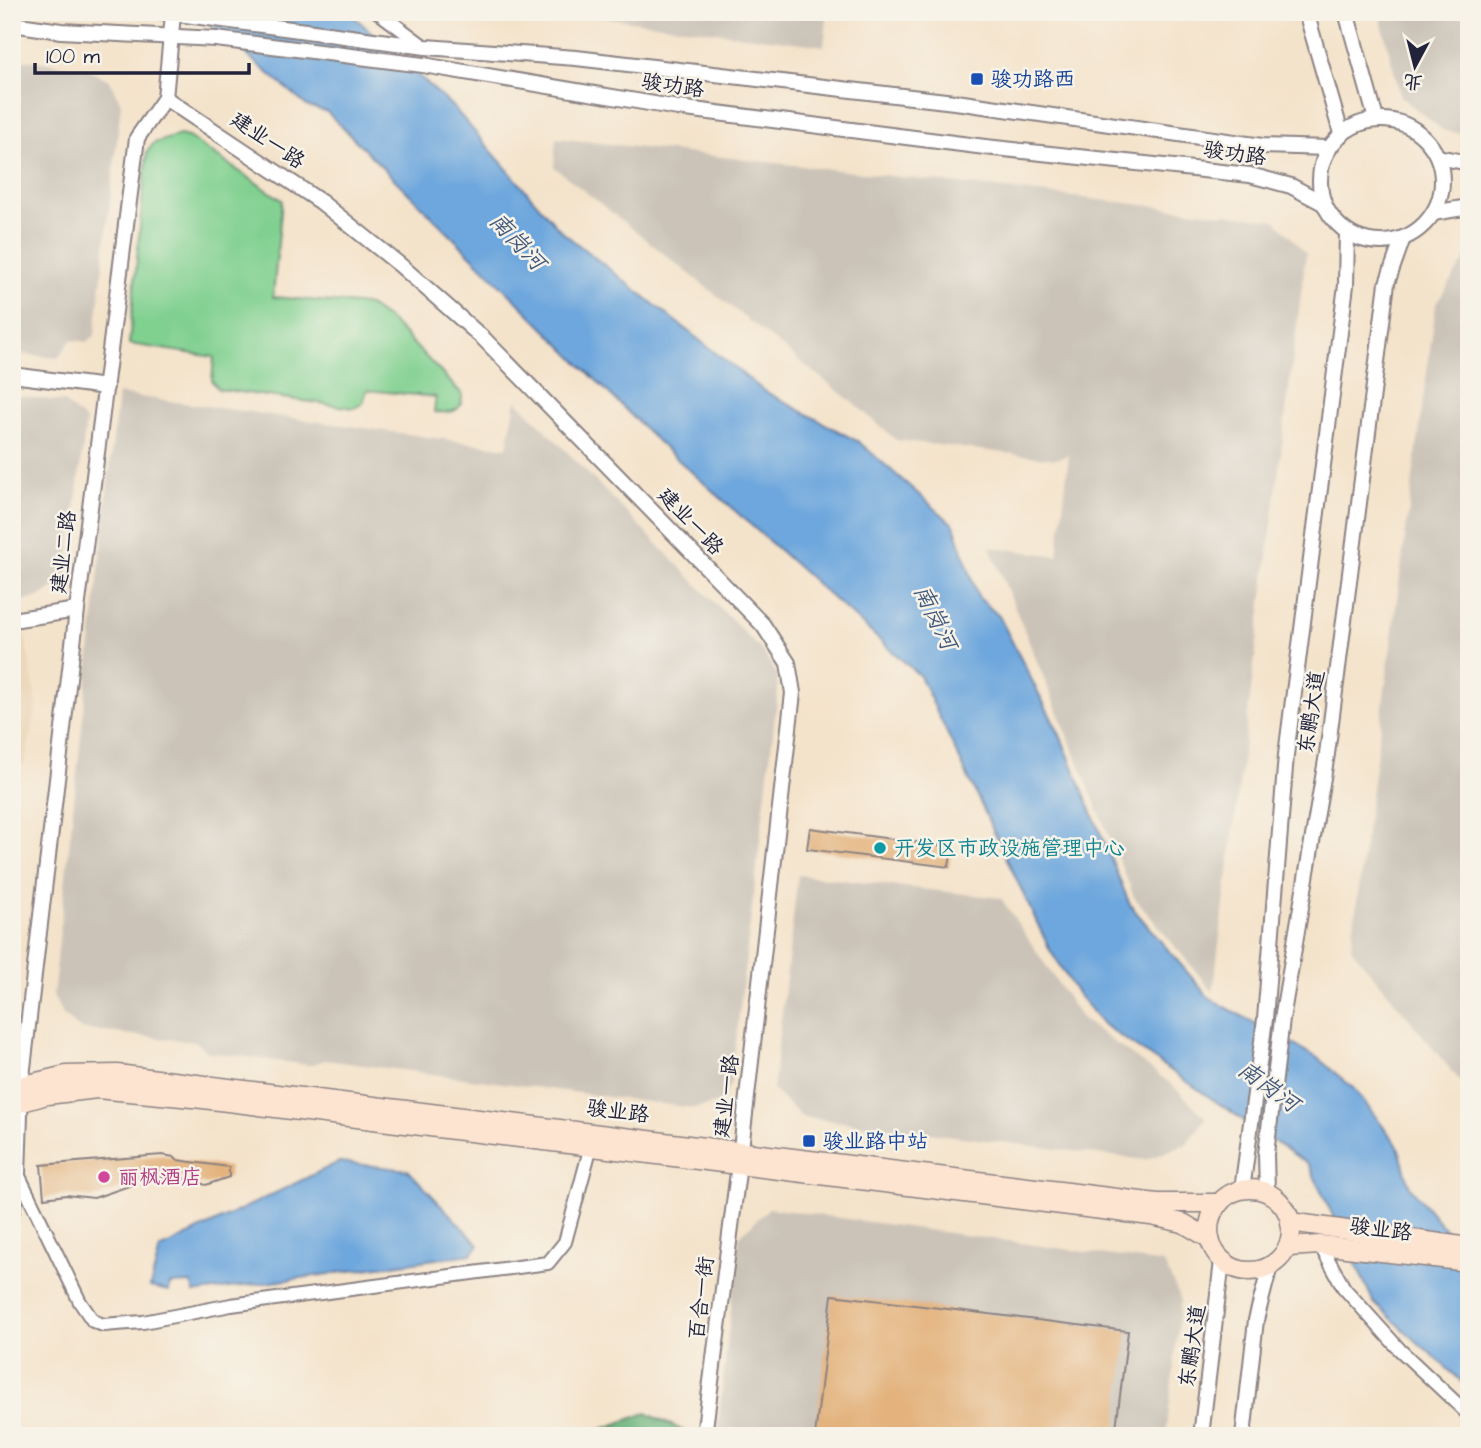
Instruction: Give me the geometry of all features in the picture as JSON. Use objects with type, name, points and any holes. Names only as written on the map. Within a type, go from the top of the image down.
[{"type":"main road","name":"骏业路","points":[[16,1096],[66,1075],[117,1074],[740,1157],[1151,1216],[1183,1223],[1210,1239]]},
{"type":"main road","name":"骏业路","points":[[16,1096],[125,1090],[591,1146],[740,1157],[1157,1203],[1220,1203]]},
{"type":"main road","points":[[1242,1190],[1267,1193],[1286,1210],[1290,1222],[1288,1247],[1270,1266],[1245,1271],[1222,1261],[1210,1239],[1213,1213],[1220,1203],[1242,1190]]},
{"type":"main road","name":"骏业路","points":[[1290,1222],[1330,1240],[1469,1262]]},
{"type":"main road","name":"骏业路","points":[[1288,1247],[1330,1240],[1469,1247]]},
{"type":"street","points":[[378,12],[426,47]]},
{"type":"street","points":[[1306,12],[1341,133]]},
{"type":"street","points":[[1346,12],[1376,119]]},
{"type":"street","name":"骏功路","points":[[168,13],[426,47],[668,68],[962,103],[1262,146],[1328,148]]},
{"type":"street","name":"建业二路","points":[[12,1212],[18,1174],[16,1096],[137,138],[165,98],[172,36],[168,13]]},
{"type":"street","name":"骏功路","points":[[12,24],[61,31],[216,39],[423,65],[678,108],[985,147],[1250,175],[1292,186],[1323,203]]},
{"type":"street","name":"建业一路","points":[[165,98],[321,201],[400,265],[484,339],[776,640],[788,663],[793,694],[740,1157]]},
{"type":"street","points":[[1376,119],[1395,121],[1413,128],[1428,141],[1438,157],[1442,176],[1441,196],[1433,214],[1420,228],[1404,238],[1384,242],[1365,240],[1347,232],[1333,220],[1323,203],[1319,184],[1321,165],[1328,148],[1341,133],[1357,123],[1376,119]]},
{"type":"street","points":[[1438,157],[1469,163]]},
{"type":"street","points":[[1433,214],[1469,207]]},
{"type":"street","name":"东鹏大道","points":[[1242,1190],[1265,1019],[1286,755],[1346,285],[1347,232]]},
{"type":"street","name":"东鹏大道","points":[[1267,1193],[1266,1154],[1282,1019],[1327,754],[1387,282],[1404,238]]},
{"type":"street","points":[[12,375],[106,387]]},
{"type":"street","points":[[12,620],[77,610]]},
{"type":"street","points":[[18,1174],[80,1302],[93,1321],[118,1325],[231,1305],[548,1263],[565,1242],[591,1146]]},
{"type":"street","name":"百合一街","points":[[704,1436],[740,1157]]},
{"type":"street","points":[[1330,1240],[1344,1288],[1400,1350],[1469,1415]]},
{"type":"street","name":"东鹏大道","points":[[1201,1436],[1222,1261]]},
{"type":"street","points":[[1242,1436],[1256,1320],[1270,1266]]},
{"type":"shaded area","points":[[562,12],[828,12],[824,46]]},
{"type":"shaded area","points":[[1379,12],[1469,12],[1469,134],[1444,131],[1401,97]]},
{"type":"shaded area","points":[[12,58],[88,69],[109,80],[121,103],[95,335],[87,342],[71,340],[58,358],[12,353]]},
{"type":"shaded area","points":[[556,138],[1275,220],[1306,253],[1213,992],[1134,897],[990,547],[1058,556],[1069,455],[1055,459],[896,440],[857,406],[554,167]]},
{"type":"shaded area","points":[[1469,253],[1469,1092],[1351,948],[1436,304]]},
{"type":"shaded area","points":[[118,394],[507,448],[516,400],[763,652],[777,676],[778,691],[731,1082],[723,1099],[715,1104],[694,1108],[325,1060],[310,1065],[208,1052],[196,1042],[80,1029],[63,1015],[53,996]]},
{"type":"shaded area","points":[[12,395],[64,402],[86,421],[66,580],[37,598],[12,602]]},
{"type":"shaded area","points":[[24,630],[37,706],[24,765],[12,772],[12,632]]},
{"type":"shaded area","points":[[798,875],[1001,898],[1081,1018],[1171,1084],[1206,1118],[1186,1144],[1145,1160],[802,1117],[773,1090]]},
{"type":"shaded area","points":[[769,1208],[1164,1263],[1181,1300],[1166,1436],[717,1436],[739,1237]]},
{"type":"green space","points":[[179,135],[188,137],[282,200],[273,297],[368,305],[392,322],[462,394],[458,408],[451,412],[434,412],[436,397],[367,390],[363,403],[354,408],[218,389],[212,381],[214,357],[129,344],[147,152],[154,143]]},
{"type":"green space","points":[[646,1413],[686,1432],[686,1436],[583,1436]]},
{"type":"water","name":"南岗河","points":[[196,12],[349,12],[454,108],[561,231],[764,391],[859,442],[954,525],[978,597],[999,616],[1060,735],[1130,905],[1209,998],[1318,1058],[1354,1089],[1398,1146],[1410,1187],[1469,1258],[1469,1388],[1374,1303],[1309,1165],[1104,1025],[1076,992],[1050,950],[920,676],[658,442],[327,112],[307,106]]},
{"type":"water","points":[[339,1162],[408,1170],[479,1245],[471,1254],[194,1293],[191,1283],[170,1284],[169,1291],[150,1287],[160,1249]]},
{"type":"building","name":"开发区市政设施管理中心","points":[[810,828],[952,847],[949,867],[807,849]]},
{"type":"building","name":"丽枫酒店","points":[[162,1155],[177,1160],[229,1167],[229,1177],[206,1185],[176,1176],[132,1179],[132,1185],[94,1198],[66,1195],[44,1198],[41,1165]]},
{"type":"building","points":[[832,1295],[1128,1331],[1115,1436],[815,1436]]},
{"type":"place","name":"骏功路西","points":[[977,79]]},
{"type":"place","name":"开发区市政设施管理中心","points":[[880,848]]},
{"type":"place","name":"骏业路中站","points":[[809,1141]]},
{"type":"place","name":"丽枫酒店","points":[[104,1177]]}]
